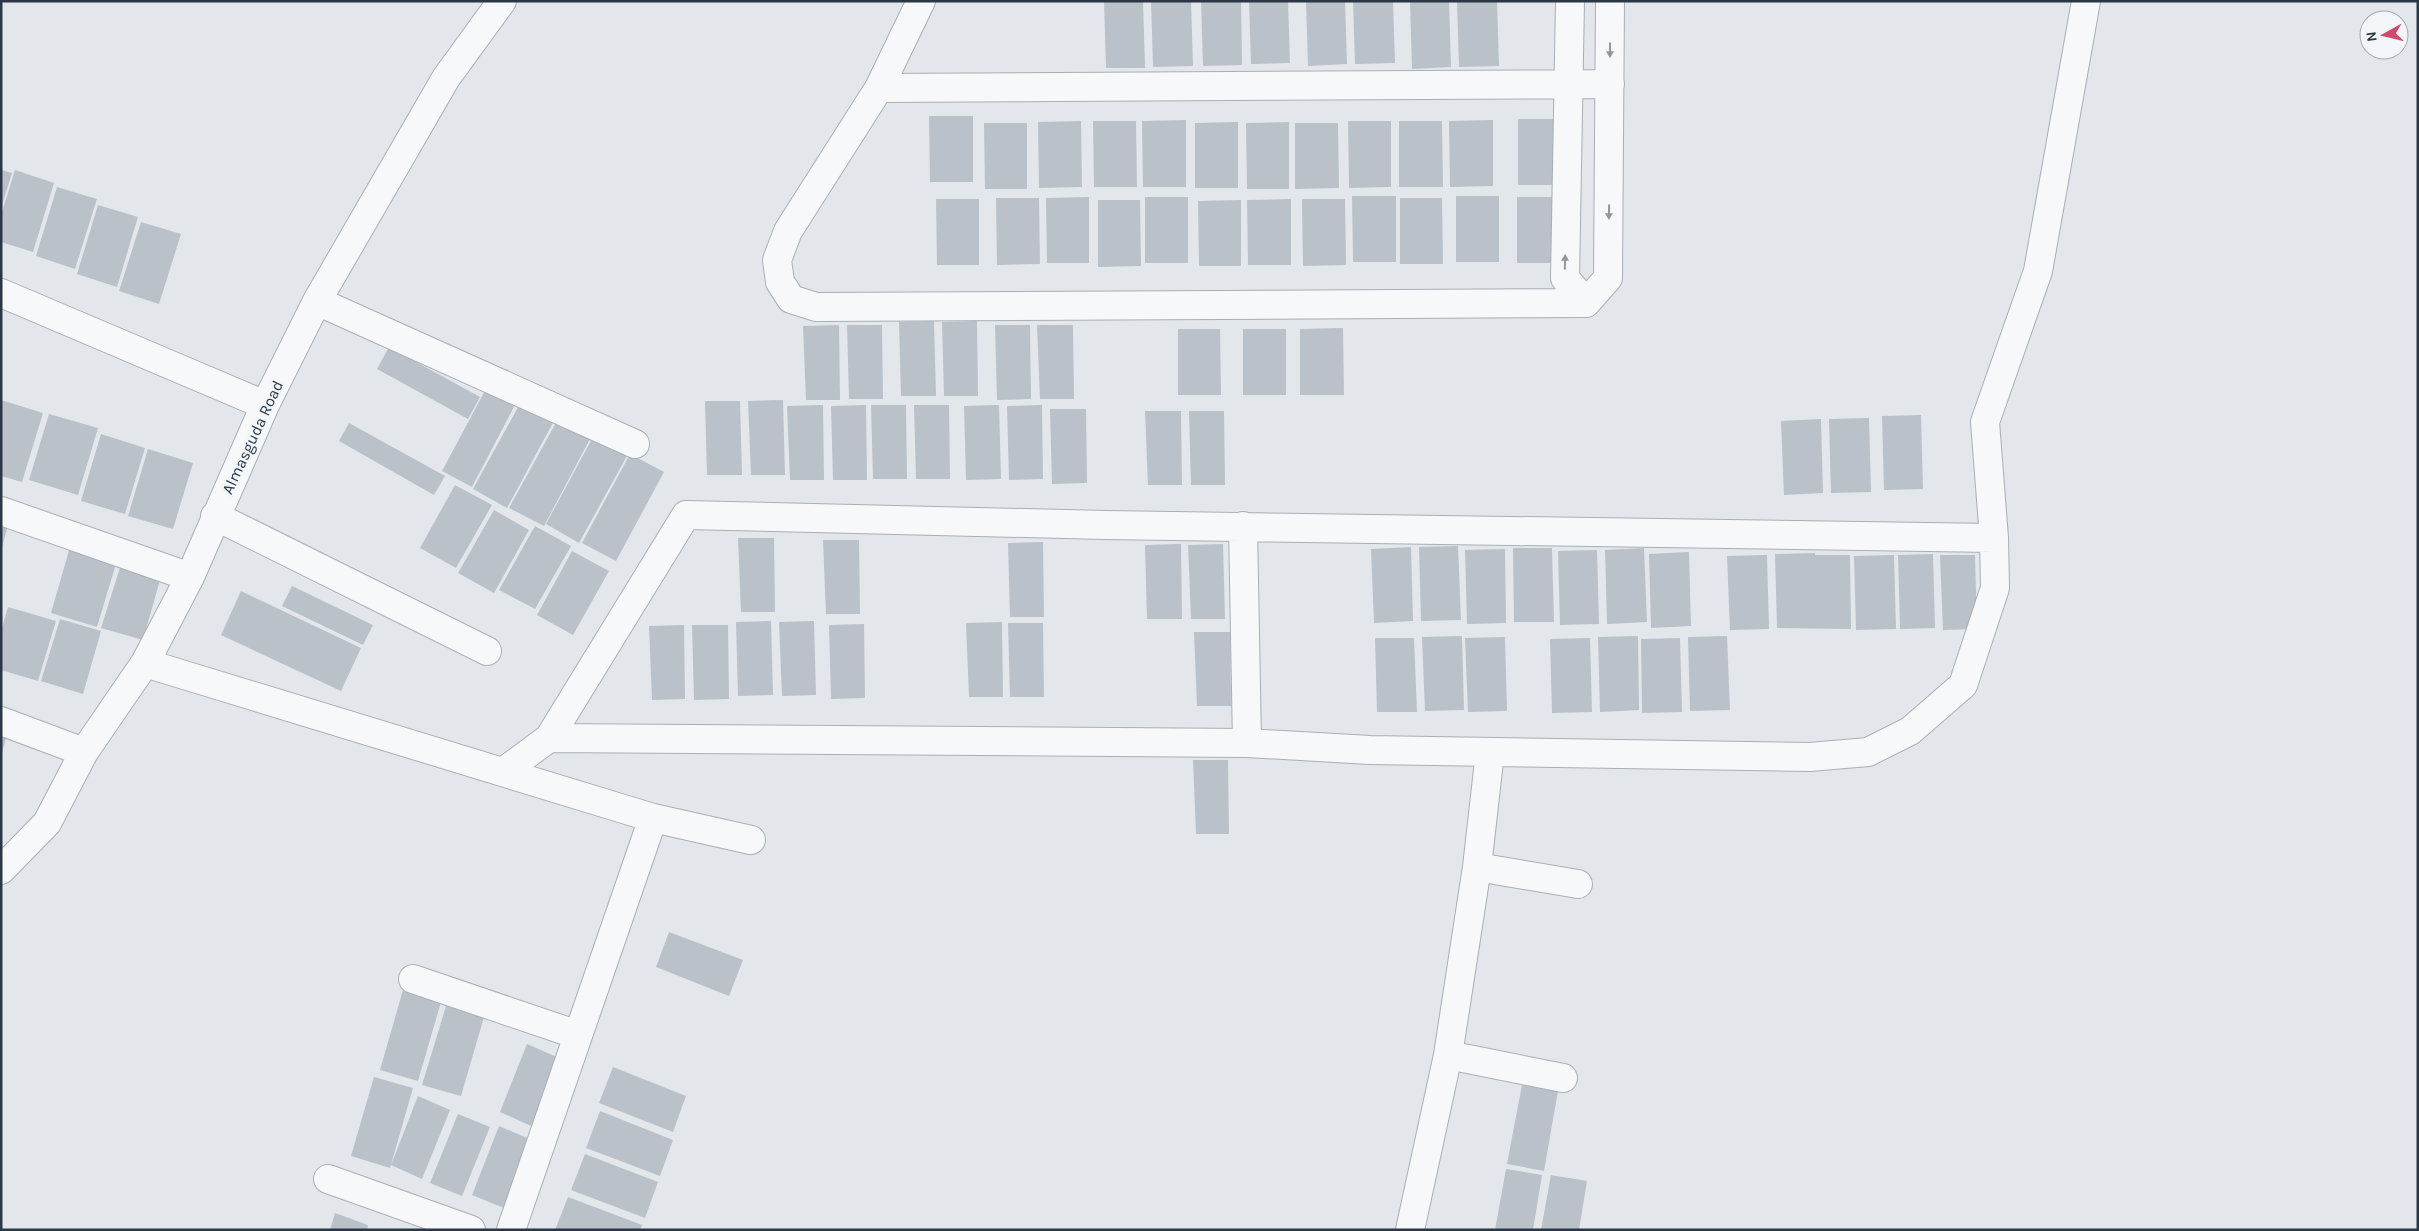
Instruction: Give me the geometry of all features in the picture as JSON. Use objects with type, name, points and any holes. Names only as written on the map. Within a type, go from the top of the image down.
[{"type":"street","name":"Almasguda Road","points":[[1,870],[47,823],[84,752],[145,662],[190,576],[265,405],[317,300],[446,78],[502,1]]},
{"type":"street","points":[[921,1],[879,88],[788,231],[777,260],[780,282],[791,299],[816,307],[1586,303],[1608,278],[1610,1]]},
{"type":"street","points":[[1570,1],[1565,278],[1586,303]]},
{"type":"street","points":[[549,738],[1247,743],[1370,750],[1810,757],[1868,752],[1910,731],[1963,686],[1995,588],[1994,538],[1985,422],[2038,271],[2086,1]]},
{"type":"street","points":[[879,88],[1610,84]]},
{"type":"street","points":[[1,293],[265,405]]},
{"type":"street","points":[[317,300],[636,444]]},
{"type":"street","points":[[1,511],[190,576]]},
{"type":"street","points":[[503,772],[549,738],[686,514],[1106,525],[1994,538]]},
{"type":"street","points":[[215,516],[487,651]]},
{"type":"street","points":[[1243,526],[1247,743]]},
{"type":"street","points":[[145,662],[653,818],[751,840]]},
{"type":"street","points":[[1,721],[84,752]]},
{"type":"street","points":[[1410,1230],[1448,1055],[1478,867],[1490,752]]},
{"type":"street","points":[[511,1230],[653,818]]},
{"type":"street","points":[[1478,867],[1578,884]]},
{"type":"street","points":[[413,979],[578,1035]]},
{"type":"street","points":[[1448,1055],[1564,1078]]},
{"type":"street","points":[[328,1179],[471,1230]]},
{"type":"building","points":[[1104,1],[1143,1],[1145,68],[1106,68]]},
{"type":"building","points":[[1151,1],[1191,1],[1193,66],[1153,67]]},
{"type":"building","points":[[1201,1],[1241,1],[1242,65],[1203,66]]},
{"type":"building","points":[[1249,1],[1288,1],[1290,63],[1251,64]]},
{"type":"building","points":[[1306,1],[1345,1],[1347,64],[1308,66]]},
{"type":"building","points":[[1353,1],[1393,1],[1395,63],[1355,64]]},
{"type":"building","points":[[1410,1],[1449,1],[1451,67],[1412,69]]},
{"type":"building","points":[[1457,1],[1497,1],[1499,66],[1459,67]]},
{"type":"building","points":[[929,116],[973,116],[973,182],[930,182]]},
{"type":"building","points":[[1518,119],[1561,119],[1562,185],[1518,185]]},
{"type":"building","points":[[1186,120],[1186,187],[1143,187],[1142,121]]},
{"type":"building","points":[[1493,120],[1493,186],[1450,187],[1449,121]]},
{"type":"building","points":[[1081,121],[1082,187],[1039,188],[1038,122]]},
{"type":"building","points":[[1093,121],[1136,121],[1137,187],[1094,187]]},
{"type":"building","points":[[1348,121],[1391,121],[1391,187],[1349,188]]},
{"type":"building","points":[[1399,121],[1442,121],[1443,187],[1399,187]]},
{"type":"building","points":[[1238,122],[1238,188],[1195,188],[1195,123]]},
{"type":"building","points":[[1289,122],[1289,189],[1247,189],[1246,123]]},
{"type":"building","points":[[984,123],[1027,123],[1027,189],[985,189]]},
{"type":"building","points":[[1295,123],[1338,123],[1339,188],[1295,189]]},
{"type":"building","points":[[1,170],[12,173],[2,205],[1,205]]},
{"type":"building","points":[[15,170],[54,183],[33,252],[1,242],[1,215]]},
{"type":"building","points":[[57,187],[97,199],[75,269],[36,256]]},
{"type":"building","points":[[1352,196],[1396,196],[1396,262],[1353,262]]},
{"type":"building","points":[[1456,196],[1499,196],[1499,262],[1456,262]]},
{"type":"building","points":[[1089,197],[1089,263],[1047,263],[1046,198]]},
{"type":"building","points":[[1145,197],[1188,197],[1188,263],[1145,263]]},
{"type":"building","points":[[1517,197],[1559,197],[1560,263],[1517,263]]},
{"type":"building","points":[[996,198],[1039,198],[1040,264],[997,265]]},
{"type":"building","points":[[1400,198],[1442,198],[1443,264],[1400,264]]},
{"type":"building","points":[[936,199],[979,199],[979,265],[937,265]]},
{"type":"building","points":[[1291,199],[1291,265],[1248,265],[1247,200]]},
{"type":"building","points":[[1302,199],[1345,199],[1346,265],[1303,266]]},
{"type":"building","points":[[1098,200],[1140,200],[1141,266],[1098,267]]},
{"type":"building","points":[[1241,200],[1241,266],[1199,266],[1198,201]]},
{"type":"building","points":[[98,205],[138,217],[117,287],[77,274]]},
{"type":"building","points":[[141,222],[181,234],[159,304],[119,291]]},
{"type":"building","points":[[934,321],[936,396],[901,396],[899,322]]},
{"type":"building","points":[[977,321],[978,396],[944,396],[942,322]]},
{"type":"building","points":[[839,325],[840,400],[806,400],[803,326]]},
{"type":"building","points":[[847,325],[882,325],[883,399],[849,399]]},
{"type":"building","points":[[995,325],[1030,325],[1031,399],[997,400]]},
{"type":"building","points":[[1037,325],[1073,325],[1074,399],[1040,399]]},
{"type":"building","points":[[1343,328],[1344,395],[1300,395],[1300,329]]},
{"type":"building","points":[[1178,329],[1220,329],[1221,395],[1178,395]]},
{"type":"building","points":[[1243,329],[1286,329],[1286,395],[1243,395]]},
{"type":"building","points":[[389,347],[480,397],[468,419],[377,369]]},
{"type":"building","points":[[488,385],[517,401],[472,487],[442,471]]},
{"type":"building","points":[[1,400],[43,413],[22,482],[1,476]]},
{"type":"building","points":[[522,400],[555,419],[507,508],[473,489]]},
{"type":"building","points":[[783,400],[785,475],[751,475],[748,401]]},
{"type":"building","points":[[705,401],[740,401],[742,475],[707,475]]},
{"type":"building","points":[[823,405],[824,480],[790,480],[787,406]]},
{"type":"building","points":[[866,405],[867,480],[833,480],[831,406]]},
{"type":"building","points":[[871,405],[906,405],[907,479],[873,479]]},
{"type":"building","points":[[914,405],[949,405],[950,479],[916,479]]},
{"type":"building","points":[[999,405],[1001,479],[966,480],[964,406]]},
{"type":"building","points":[[1042,405],[1043,479],[1009,480],[1007,406]]},
{"type":"building","points":[[1050,409],[1086,409],[1087,483],[1052,484]]},
{"type":"building","points":[[1145,411],[1181,411],[1182,485],[1148,485]]},
{"type":"building","points":[[1189,411],[1224,411],[1225,485],[1191,485]]},
{"type":"building","points":[[49,414],[98,428],[78,495],[29,480]]},
{"type":"building","points":[[1921,415],[1923,489],[1884,490],[1882,416]]},
{"type":"building","points":[[1869,418],[1871,492],[1831,493],[1829,419]]},
{"type":"building","points":[[558,419],[591,437],[544,526],[509,508]]},
{"type":"building","points":[[1821,419],[1823,493],[1784,495],[1781,421]]},
{"type":"building","points":[[349,423],[445,476],[434,495],[339,441]]},
{"type":"building","points":[[101,434],[145,448],[125,514],[81,501]]},
{"type":"building","points":[[594,435],[628,454],[579,543],[546,524]]},
{"type":"building","points":[[148,449],[193,463],[173,529],[128,516]]},
{"type":"building","points":[[630,454],[664,472],[616,561],[582,543]]},
{"type":"building","points":[[455,485],[492,505],[456,568],[420,548]]},
{"type":"building","points":[[494,510],[529,530],[494,593],[458,573]]},
{"type":"building","points":[[1,523],[8,525],[2,547],[1,547]]},
{"type":"building","points":[[535,526],[571,546],[535,609],[499,590]]},
{"type":"building","points":[[738,538],[774,538],[775,612],[741,612]]},
{"type":"building","points":[[72,540],[119,554],[97,627],[51,613]]},
{"type":"building","points":[[823,540],[859,540],[860,614],[826,614]]},
{"type":"building","points":[[1043,542],[1044,617],[1010,617],[1008,543]]},
{"type":"building","points":[[1181,544],[1182,619],[1147,619],[1145,545]]},
{"type":"building","points":[[1223,544],[1225,619],[1191,619],[1188,545]]},
{"type":"building","points":[[1458,546],[1461,620],[1421,621],[1419,547]]},
{"type":"building","points":[[1411,547],[1413,621],[1374,623],[1371,549]]},
{"type":"building","points":[[1513,548],[1552,548],[1554,622],[1514,622]]},
{"type":"building","points":[[1644,548],[1647,622],[1607,624],[1605,550]]},
{"type":"building","points":[[1505,549],[1506,623],[1467,624],[1465,550]]},
{"type":"building","points":[[1597,550],[1599,624],[1560,625],[1558,551]]},
{"type":"building","points":[[572,551],[609,571],[573,635],[537,615]]},
{"type":"building","points":[[1689,552],[1691,626],[1651,628],[1649,554]]},
{"type":"building","points":[[1815,553],[1815,555],[1850,555],[1851,629],[1777,628],[1775,554]]},
{"type":"building","points":[[1933,554],[1935,628],[1900,629],[1898,555]]},
{"type":"building","points":[[1767,555],[1769,629],[1730,630],[1727,556]]},
{"type":"building","points":[[1894,555],[1896,629],[1856,630],[1854,556]]},
{"type":"building","points":[[1940,555],[1975,555],[1977,629],[1943,630]]},
{"type":"building","points":[[122,561],[162,573],[143,640],[101,628]]},
{"type":"building","points":[[292,586],[373,625],[363,645],[282,606]]},
{"type":"building","points":[[241,591],[361,648],[341,691],[221,635]]},
{"type":"building","points":[[8,607],[56,621],[38,681],[1,670],[1,631]]},
{"type":"building","points":[[60,619],[101,631],[83,694],[41,681]]},
{"type":"building","points":[[771,621],[773,695],[738,696],[736,622]]},
{"type":"building","points":[[814,621],[816,695],[782,696],[779,622]]},
{"type":"building","points":[[1002,622],[1003,697],[969,697],[966,623]]},
{"type":"building","points":[[1008,623],[1043,623],[1044,697],[1010,697]]},
{"type":"building","points":[[864,624],[865,698],[831,699],[829,625]]},
{"type":"building","points":[[684,625],[685,699],[652,700],[649,626]]},
{"type":"building","points":[[692,625],[728,625],[729,699],[694,700]]},
{"type":"building","points":[[1194,632],[1230,632],[1231,706],[1197,706]]},
{"type":"building","points":[[1462,636],[1464,710],[1425,711],[1422,637]]},
{"type":"building","points":[[1638,636],[1639,710],[1600,712],[1598,637]]},
{"type":"building","points":[[1727,636],[1730,710],[1690,711],[1688,637]]},
{"type":"building","points":[[1505,637],[1507,711],[1468,712],[1465,638]]},
{"type":"building","points":[[1375,638],[1414,638],[1417,712],[1377,712]]},
{"type":"building","points":[[1590,638],[1592,712],[1552,713],[1550,639]]},
{"type":"building","points":[[1680,638],[1682,712],[1642,713],[1641,639]]},
{"type":"building","points":[[1,737],[6,738],[2,753],[1,753]]},
{"type":"building","points":[[1193,760],[1228,760],[1229,834],[1196,834]]},
{"type":"building","points":[[669,932],[743,960],[729,996],[656,967]]},
{"type":"building","points":[[403,990],[441,1002],[418,1081],[380,1070]]},
{"type":"building","points":[[446,1006],[484,1017],[461,1096],[422,1085]]},
{"type":"building","points":[[527,1044],[559,1058],[531,1126],[500,1112]]},
{"type":"building","points":[[613,1067],[686,1096],[673,1132],[599,1103]]},
{"type":"building","points":[[374,1077],[413,1088],[390,1168],[351,1156]]},
{"type":"building","points":[[1522,1085],[1558,1091],[1544,1171],[1507,1164]]},
{"type":"building","points":[[418,1096],[450,1110],[422,1179],[391,1165]]},
{"type":"building","points":[[600,1111],[673,1140],[660,1176],[586,1148]]},
{"type":"building","points":[[458,1114],[490,1127],[462,1196],[430,1183]]},
{"type":"building","points":[[499,1126],[532,1140],[504,1208],[472,1195]]},
{"type":"building","points":[[585,1154],[658,1182],[645,1218],[571,1190]]},
{"type":"building","points":[[1506,1169],[1542,1175],[1533,1230],[1495,1230]]},
{"type":"building","points":[[1551,1175],[1587,1181],[1579,1230],[1541,1230]]},
{"type":"building","points":[[568,1197],[642,1225],[640,1230],[555,1230]]},
{"type":"building","points":[[335,1213],[368,1225],[367,1230],[330,1230]]}]
